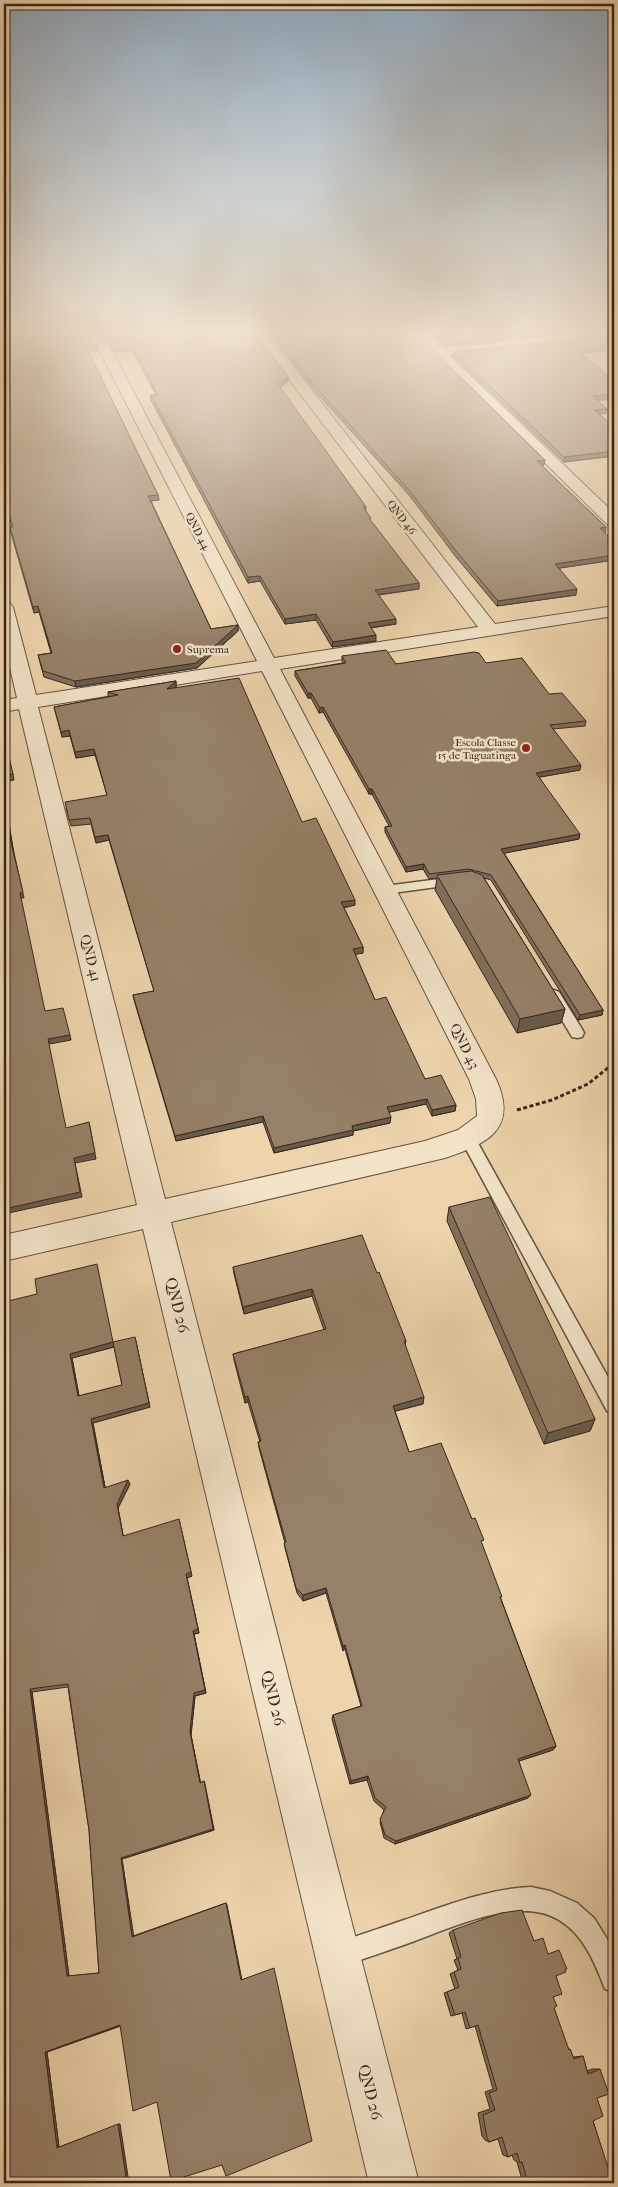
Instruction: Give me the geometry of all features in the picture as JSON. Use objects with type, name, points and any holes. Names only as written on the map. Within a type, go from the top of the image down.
[{"type":"street","name":"QND 44","points":[[148,434],[267,664]]},
{"type":"street","name":"QND 46","points":[[338,434],[491,631]]},
{"type":"street","points":[[523,434],[614,522]]},
{"type":"street","name":"QND 41","points":[[4,607],[155,1213]]},
{"type":"street","points":[[4,706],[614,611]]},
{"type":"street","name":"QND 43","points":[[267,664],[482,1081],[491,1105],[490,1118]]},
{"type":"street","points":[[4,1248],[425,1152],[468,1138],[479,1131],[490,1118]]},
{"type":"street","name":"QND 26","points":[[155,1213],[394,2183]]},
{"type":"lane","points":[[385,890],[469,880]]},
{"type":"lane","points":[[547,984],[577,1033]]},
{"type":"lane","points":[[468,1138],[614,1405]]},
{"type":"lane","points":[[337,1955],[489,1903],[523,1898],[547,1902],[561,1907],[576,1918],[588,1930],[601,1950],[614,1980]]},
{"type":"path","points":[[490,1118],[552,1100],[588,1084],[614,1063]]},
{"type":"building","points":[[4,434],[129,434],[158,495],[148,496],[211,629],[238,625],[196,663],[75,681],[43,671],[38,655],[52,653],[38,606],[33,607],[10,527],[13,527],[4,496]]},
{"type":"building","points":[[172,434],[314,434],[366,507],[363,507],[371,518],[369,518],[419,583],[375,590],[396,619],[368,623],[376,635],[333,642],[316,614],[285,619],[260,576],[248,577]]},
{"type":"building","points":[[358,434],[519,434],[545,460],[537,461],[606,527],[600,528],[613,541],[607,541],[614,549],[614,555],[555,564],[577,589],[498,601],[409,490]]},
{"type":"building","points":[[540,434],[614,434],[614,451],[564,457]]},
{"type":"building","points":[[386,650],[396,664],[474,652],[479,653],[486,663],[522,658],[549,694],[562,693],[586,721],[550,725],[581,765],[536,773],[580,834],[501,849],[603,1010],[580,1015],[491,875],[469,869],[429,874],[424,864],[406,867],[385,827],[392,826],[372,789],[369,789],[323,707],[320,708],[311,693],[308,693],[295,671],[346,663],[342,656]]},
{"type":"building","points":[[239,678],[302,822],[316,818],[355,900],[341,902],[363,947],[353,949],[375,1000],[386,997],[425,1079],[441,1075],[456,1105],[432,1110],[427,1099],[387,1107],[391,1117],[352,1126],[353,1130],[274,1148],[263,1116],[175,1136],[133,995],[154,991],[108,835],[95,837],[90,818],[69,820],[65,802],[107,795],[94,749],[75,752],[69,730],[61,732],[54,707],[118,695],[108,692],[176,681],[167,689]]},
{"type":"building","points":[[4,735],[13,774],[4,776]]},
{"type":"building","points":[[4,797],[12,847],[23,892],[20,893],[45,1011],[63,1008],[70,1035],[48,1039],[66,1128],[89,1122],[95,1153],[74,1158],[80,1192],[4,1209]]},
{"type":"building","points":[[471,871],[482,875],[565,1009],[520,1019],[437,875]]},
{"type":"building","points":[[490,1197],[595,1419],[548,1433],[449,1207]]},
{"type":"building","points":[[362,1235],[377,1273],[379,1272],[406,1341],[404,1341],[424,1397],[393,1406],[409,1452],[441,1443],[472,1519],[475,1518],[484,1540],[481,1541],[502,1597],[500,1597],[556,1746],[518,1759],[531,1795],[396,1841],[385,1835],[380,1819],[386,1807],[375,1798],[368,1776],[351,1781],[333,1715],[362,1706],[345,1645],[343,1646],[326,1588],[303,1595],[296,1588],[284,1543],[286,1542],[258,1442],[261,1441],[248,1396],[245,1397],[233,1354],[326,1329],[312,1289],[243,1307],[233,1267]]},
{"type":"building","points":[[97,1264],[113,1342],[135,1337],[149,1403],[91,1419],[104,1488],[128,1480],[117,1504],[123,1536],[179,1519],[191,1572],[186,1574],[198,1629],[193,1631],[205,1690],[194,1693],[190,1732],[200,1783],[204,1781],[213,1829],[121,1858],[132,1937],[226,1903],[241,1980],[274,1968],[312,2141],[226,2176],[222,2165],[171,2181],[157,2102],[133,2111],[120,2025],[45,2052],[57,2148],[118,2124],[127,2183],[4,2183],[4,1719],[7,1718],[4,1690],[4,1302],[37,1294],[35,1279]],"holes":[[[113,1342],[122,1385],[78,1396],[70,1354]],[[68,1684],[89,1830],[99,1973],[67,1976],[30,1689]]]},
{"type":"building","points":[[522,1910],[534,1941],[543,1938],[548,1954],[559,1950],[567,1969],[565,1969],[566,1972],[556,1976],[562,1994],[553,1997],[557,2006],[554,2008],[574,2059],[583,2056],[588,2074],[600,2069],[609,2094],[597,2098],[603,2116],[593,2121],[614,2183],[528,2183],[522,2162],[520,2163],[517,2153],[508,2157],[502,2137],[489,2142],[487,2138],[483,2115],[495,2110],[489,2093],[497,2090],[478,2025],[470,2028],[465,2012],[455,2015],[447,1992],[459,1987],[454,1972],[461,1969],[458,1958],[461,1957],[453,1930],[501,1913]]},
{"type":"place","name":"Suprema","points":[[177,649]]},
{"type":"place","name":"Escola Classe 15 de Taguatinga","points":[[526,748]]}]
